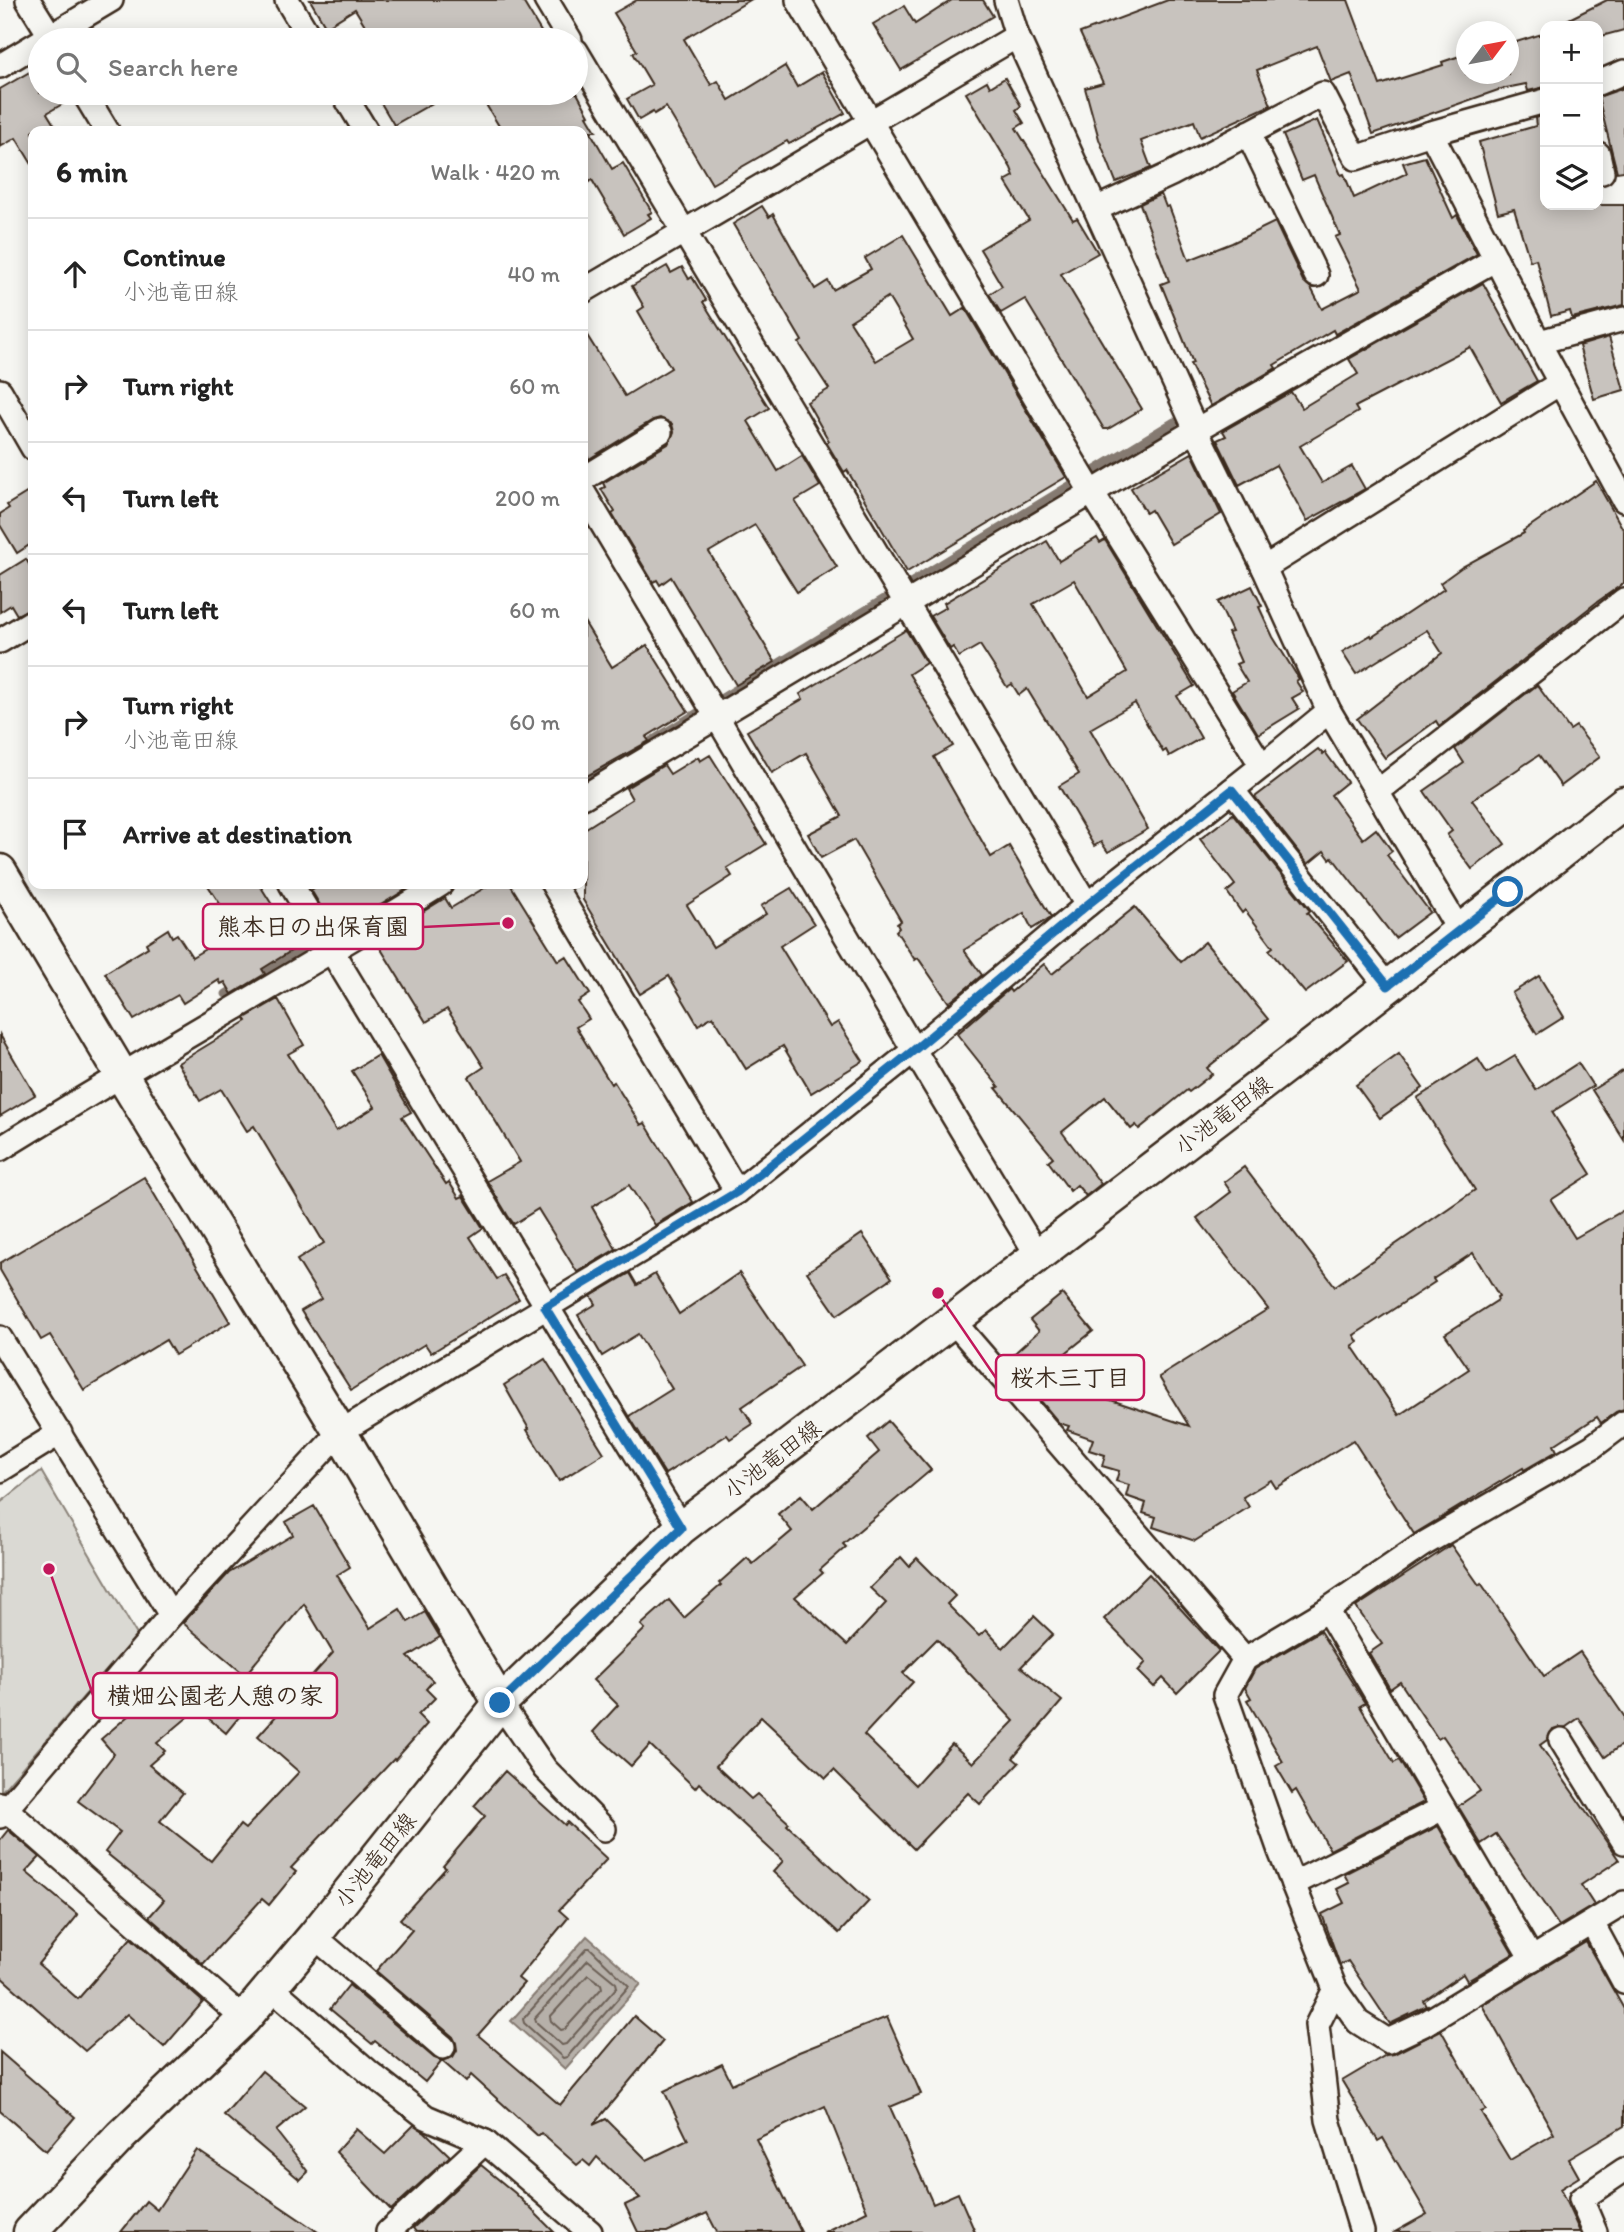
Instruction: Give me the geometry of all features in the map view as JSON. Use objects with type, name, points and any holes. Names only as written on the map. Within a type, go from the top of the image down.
[{"type":"main road","name":"小池竜田線","points":[[30,2232],[121,2136],[244,2019],[314,1936],[500,1703],[681,1528],[1624,803]]},
{"type":"main road","points":[[0,870],[340,1432],[500,1703]]},
{"type":"street","points":[[28,0],[41,28]]},
{"type":"street","points":[[66,28],[111,0]]},
{"type":"street","points":[[287,0],[304,28]]},
{"type":"street","points":[[546,0],[563,28]]},
{"type":"street","points":[[798,0],[1092,493],[1262,766]]},
{"type":"street","points":[[1006,0],[1017,36],[1196,430],[1264,568],[1329,711],[1459,930]]},
{"type":"street","points":[[588,288],[1017,36]]},
{"type":"street","points":[[0,66],[28,51]]},
{"type":"street","points":[[588,71],[1087,905]]},
{"type":"street","points":[[1603,81],[1624,72]]},
{"type":"street","points":[[1096,209],[1171,174],[1323,94],[1356,158],[1431,133],[1540,102]]},
{"type":"street","points":[[91,105],[104,126]]},
{"type":"street","points":[[350,105],[363,126]]},
{"type":"street","points":[[1248,133],[1316,275]]},
{"type":"street","points":[[1431,133],[1560,383],[1624,500]]},
{"type":"street","points":[[588,794],[1196,430],[1496,260]]},
{"type":"street","points":[[1539,342],[1624,318]]},
{"type":"street","points":[[1264,568],[1560,383]]},
{"type":"street","points":[[0,391],[28,439]]},
{"type":"street","points":[[588,476],[660,432]]},
{"type":"street","points":[[588,500],[719,717],[913,1051],[1038,1256]]},
{"type":"street","points":[[1377,792],[1624,600]]},
{"type":"street","points":[[0,641],[28,624]]},
{"type":"street","points":[[244,2019],[2,1810],[171,1615],[340,1432],[737,1192],[1329,711]]},
{"type":"street","points":[[1232,790],[1388,986]]},
{"type":"street","points":[[294,889],[681,1528]]},
{"type":"street","points":[[0,1149],[121,1074],[331,953],[433,889]]},
{"type":"street","points":[[556,889],[737,1192]]},
{"type":"street","points":[[953,1321],[1245,1658]]},
{"type":"street","points":[[0,1338],[171,1615]]},
{"type":"street","points":[[1624,1423],[1592,1447],[1422,1545],[1327,1610],[1245,1658],[1225,1695],[1293,1884],[1335,1989],[1358,2022],[1388,2041],[1424,2025],[1624,1903]]},
{"type":"street","points":[[0,1470],[60,1433]]},
{"type":"street","points":[[1327,1610],[1532,1959]]},
{"type":"street","points":[[500,1703],[545,1769],[604,1829]]},
{"type":"street","points":[[1561,1740],[1624,1842]]},
{"type":"street","points":[[1293,1884],[1443,1808]]},
{"type":"street","points":[[1591,1923],[1624,1982]]},
{"type":"street","points":[[314,1936],[443,2046]]},
{"type":"street","points":[[271,1987],[426,2118],[485,2142],[590,2232]]},
{"type":"street","points":[[1335,1989],[1317,2025],[1328,2120],[1362,2232]]},
{"type":"street","points":[[388,2232],[485,2142]]},
{"type":"street","points":[[1595,2232],[1581,2199],[1624,2170]]},
{"type":"shaded area","points":[[41,1471],[137,1635],[1,1792],[0,1503]]},
{"type":"water","points":[[587,1936],[641,1984],[565,2069],[511,2021]]},
{"type":"building","points":[[310,0],[522,0],[539,28],[367,28],[355,9],[326,27]]},
{"type":"building","points":[[637,0],[750,0],[684,39],[711,85],[718,81],[729,100],[785,66],[797,87],[822,72],[845,113],[789,144],[787,141],[712,184],[666,107],[639,120],[627,99],[652,85],[633,53],[637,51],[614,13]]},
{"type":"building","points":[[952,0],[983,0],[993,16],[901,70],[873,24],[904,6],[915,24]]},
{"type":"building","points":[[1168,0],[1348,0],[1380,85],[1443,65],[1442,62],[1456,57],[1456,84],[1519,84],[1519,41],[1540,35],[1540,88],[1528,91],[1526,84],[1501,89],[1373,134],[1351,74],[1331,82],[1317,46],[1257,70],[1271,105],[1200,137],[1194,121],[1141,141],[1151,168],[1116,182],[1099,139],[1085,88],[1103,83],[1080,33]]},
{"type":"building","points":[[1607,0],[1624,0],[1624,30],[1603,36],[1603,21],[1565,21]]},
{"type":"building","points":[[28,73],[28,105],[61,105],[47,113],[55,126],[28,126],[28,158],[16,138],[0,147],[0,89]]},
{"type":"building","points":[[1005,78],[1021,106],[1016,110],[1024,123],[1016,128],[1073,220],[1077,218],[1098,253],[1061,274],[1142,409],[1108,429],[1104,429],[1025,299],[1001,313],[989,294],[1002,286],[980,249],[1029,220],[1005,181],[1014,176],[1011,168],[966,93],[987,81],[990,87]]},
{"type":"building","points":[[1624,88],[1624,171],[1617,172],[1603,117],[1603,95]]},
{"type":"building","points":[[382,105],[429,105],[394,125]]},
{"type":"building","points":[[486,105],[584,105],[596,131],[590,131],[612,169],[623,163],[652,212],[648,214],[651,218],[624,234],[592,180],[588,183],[588,126],[499,126]]},
{"type":"building","points":[[1540,116],[1540,210],[1603,210],[1603,205],[1624,205],[1624,305],[1572,318],[1570,311],[1551,316],[1536,259],[1530,261],[1514,209],[1498,213],[1479,142],[1536,126],[1535,118]]},
{"type":"building","points":[[1317,120],[1354,198],[1407,173],[1403,163],[1425,157],[1453,218],[1457,215],[1477,254],[1335,334],[1333,330],[1274,365],[1276,368],[1211,406],[1190,364],[1193,363],[1161,284],[1169,281],[1140,204],[1161,194],[1166,207],[1169,206],[1189,260],[1275,222],[1303,281],[1311,288],[1322,309],[1361,289],[1335,237],[1340,235],[1314,175],[1302,180],[1283,135]]},
{"type":"building","points":[[762,206],[769,217],[773,214],[815,289],[828,281],[833,290],[871,269],[865,258],[903,235],[952,316],[965,308],[1066,477],[907,572],[847,470],[844,472],[826,442],[829,441],[807,402],[829,389],[799,343],[802,341],[733,224]],"holes":[[[888,297],[913,339],[876,361],[850,321]]]},
{"type":"building","points":[[667,266],[671,273],[682,267],[689,279],[692,277],[706,300],[703,302],[769,408],[748,421],[778,471],[802,456],[820,486],[795,501],[837,567],[797,592],[755,525],[709,552],[775,662],[736,685],[671,577],[660,585],[657,580],[653,582],[612,514],[615,512],[601,489],[605,487],[603,483],[668,444],[674,432],[672,424],[660,418],[653,420],[588,457],[588,337],[625,396],[671,368],[638,311],[644,307],[632,286]]},
{"type":"building","points":[[1483,283],[1537,381],[1501,402],[1470,347],[1355,407],[1358,412],[1300,446],[1322,483],[1352,466],[1365,489],[1307,521],[1276,465],[1239,485],[1217,440],[1226,436],[1223,431],[1291,392],[1302,408],[1358,374],[1349,359]]},
{"type":"building","points":[[1609,337],[1624,390],[1594,399],[1579,346]]},
{"type":"building","points":[[1192,453],[1221,514],[1171,544],[1151,510],[1146,513],[1131,488]]},
{"type":"building","points":[[1596,481],[1624,531],[1624,583],[1439,726],[1436,721],[1385,758],[1357,719],[1442,653],[1427,630],[1356,674],[1342,652],[1371,635],[1372,637],[1444,589],[1440,583],[1462,567],[1524,533],[1523,531]]},
{"type":"building","points":[[28,492],[28,546],[17,553],[0,525],[0,514],[9,508],[7,505]]},
{"type":"building","points":[[1097,538],[1100,543],[1105,540],[1194,686],[1177,696],[1201,738],[1169,756],[1166,750],[1163,752],[1135,703],[1090,729],[1148,829],[1108,852],[1101,842],[1094,846],[1059,786],[1079,774],[1027,689],[1019,695],[1012,684],[1007,687],[980,645],[959,657],[953,647],[950,649],[930,616],[946,607],[944,603],[1047,541],[1059,561]],"holes":[[[1074,580],[1127,672],[1088,696],[1033,604]]]},
{"type":"building","points":[[26,559],[28,610],[17,615],[11,605],[0,612],[0,575]]},
{"type":"building","points":[[1252,586],[1273,637],[1299,679],[1296,681],[1303,692],[1292,698],[1299,709],[1258,734],[1232,691],[1247,682],[1236,664],[1241,662],[1228,633],[1232,632],[1218,602]]},
{"type":"building","points":[[588,628],[612,667],[647,645],[688,711],[646,737],[649,741],[588,775]]},
{"type":"building","points":[[906,630],[926,663],[909,674],[953,746],[934,757],[991,857],[1009,846],[1051,917],[1032,929],[1024,913],[964,950],[982,975],[949,1003],[896,931],[899,928],[897,924],[901,921],[854,840],[821,858],[808,834],[842,816],[806,753],[772,773],[747,731],[803,699],[800,694]]},
{"type":"building","points":[[1537,685],[1570,730],[1576,726],[1600,757],[1561,786],[1539,755],[1472,800],[1505,844],[1472,869],[1447,835],[1452,831],[1424,791],[1464,763],[1455,749]]},
{"type":"building","points":[[1318,749],[1323,754],[1325,752],[1347,782],[1331,795],[1363,839],[1376,829],[1392,851],[1387,855],[1430,912],[1395,938],[1332,857],[1330,859],[1324,851],[1308,864],[1255,797]]},
{"type":"building","points":[[710,755],[766,844],[727,868],[732,876],[687,905],[713,947],[766,914],[761,906],[791,888],[814,924],[780,946],[830,1027],[838,1022],[863,1061],[811,1093],[783,1046],[746,1069],[713,1016],[698,1025],[669,976],[640,994],[583,900],[583,889],[588,889],[588,827],[632,799],[626,788],[664,765],[670,774],[698,757],[700,761]]},
{"type":"building","points":[[1233,814],[1310,911],[1307,913],[1348,961],[1305,993],[1269,950],[1273,947],[1245,910],[1242,913],[1227,892],[1235,885],[1200,839]]},
{"type":"building","points":[[210,889],[262,889],[276,911],[287,905],[307,941],[262,969],[265,974],[232,994],[225,982],[221,984],[219,980],[183,1003],[178,995],[134,1020],[105,973],[148,947],[146,943],[168,929],[172,937],[177,934],[192,957],[237,930]]},
{"type":"building","points":[[407,889],[361,917],[359,913],[355,916],[350,909],[330,922],[311,890]]},
{"type":"building","points":[[483,889],[513,889],[558,961],[566,956],[590,994],[578,1002],[589,1019],[576,1027],[611,1084],[614,1082],[641,1125],[645,1123],[693,1202],[655,1225],[629,1185],[592,1207],[616,1249],[577,1272],[538,1209],[514,1224],[508,1216],[487,1181],[520,1162],[469,1077],[484,1067],[447,1009],[426,1022],[376,941],[445,898],[451,908]]},
{"type":"building","points":[[1135,907],[1181,962],[1205,942],[1268,1019],[1207,1068],[1212,1074],[1189,1092],[1187,1090],[1139,1129],[1136,1125],[1131,1129],[1105,1097],[1062,1132],[1101,1184],[1086,1196],[1077,1185],[1070,1191],[1048,1161],[1053,1157],[996,1088],[999,1087],[957,1034],[1009,989],[1011,992],[1044,964],[1052,974]]},
{"type":"building","points":[[1539,976],[1564,1017],[1537,1034],[1512,993]]},
{"type":"building","points":[[278,999],[304,1045],[288,1054],[336,1131],[375,1107],[352,1071],[378,1055],[411,1112],[402,1117],[446,1184],[449,1182],[459,1198],[463,1196],[483,1228],[470,1237],[497,1279],[504,1275],[519,1299],[431,1353],[425,1344],[351,1390],[301,1311],[321,1299],[297,1260],[324,1243],[254,1126],[247,1131],[221,1089],[200,1101],[178,1063]]},
{"type":"building","points":[[0,1035],[35,1095],[0,1116]]},
{"type":"building","points":[[1399,1054],[1423,1088],[1380,1118],[1356,1085]]},
{"type":"building","points":[[1515,1056],[1536,1090],[1578,1063],[1593,1086],[1552,1112],[1591,1174],[1551,1200],[1575,1238],[1624,1210],[1624,1409],[1601,1423],[1597,1417],[1554,1445],[1557,1451],[1524,1470],[1523,1468],[1414,1534],[1353,1440],[1276,1488],[1271,1480],[1243,1497],[1249,1507],[1195,1541],[1153,1527],[1156,1517],[1143,1513],[1146,1503],[1126,1496],[1129,1485],[1116,1481],[1119,1471],[1102,1466],[1105,1455],[1089,1450],[1093,1439],[1067,1430],[1069,1426],[1059,1423],[1007,1360],[1039,1331],[1030,1320],[1062,1294],[1093,1331],[1057,1360],[1087,1371],[1084,1380],[1111,1390],[1108,1399],[1189,1426],[1159,1377],[1268,1309],[1197,1218],[1231,1192],[1224,1182],[1244,1167],[1335,1286],[1475,1190],[1417,1098],[1478,1059],[1487,1073]],"holes":[[[1473,1253],[1499,1296],[1498,1300],[1445,1334],[1469,1369],[1399,1415],[1352,1346],[1358,1342],[1354,1335],[1435,1282],[1433,1279]]]},
{"type":"building","points":[[1624,1070],[1624,1140],[1592,1090]]},
{"type":"building","points":[[144,1177],[230,1322],[175,1355],[166,1340],[84,1390],[50,1335],[41,1340],[0,1270],[0,1263]]},
{"type":"building","points":[[862,1234],[892,1278],[837,1315],[807,1272]]},
{"type":"building","points":[[630,1273],[637,1285],[655,1274],[679,1314],[739,1273],[802,1366],[742,1407],[753,1424],[730,1439],[727,1435],[665,1474],[629,1416],[672,1389],[638,1334],[602,1356],[578,1315],[596,1304],[591,1296]]},
{"type":"building","points":[[545,1359],[604,1453],[559,1481],[527,1430],[529,1429],[504,1385]]},
{"type":"building","points":[[888,1421],[931,1470],[843,1544],[846,1547],[820,1570],[823,1573],[795,1597],[847,1645],[886,1603],[870,1588],[901,1557],[909,1566],[917,1558],[955,1596],[947,1604],[979,1636],[986,1630],[1003,1648],[1034,1616],[1053,1634],[1021,1667],[1062,1701],[1013,1758],[1019,1763],[980,1804],[968,1793],[914,1849],[834,1770],[826,1778],[761,1717],[716,1766],[751,1799],[757,1794],[869,1901],[839,1933],[773,1872],[783,1861],[699,1783],[695,1788],[650,1745],[631,1766],[593,1732],[618,1705],[593,1680],[645,1629],[641,1625],[669,1600],[684,1618],[747,1558],[753,1564],[792,1531],[778,1514],[801,1495],[813,1509],[879,1452],[868,1438]],"holes":[[[937,1639],[1014,1721],[973,1763],[952,1744],[915,1785],[864,1735],[913,1682],[903,1673]]]},
{"type":"building","points":[[314,1506],[350,1567],[337,1575],[370,1628],[400,1609],[408,1622],[425,1612],[440,1637],[408,1657],[433,1681],[426,1689],[435,1698],[418,1715],[427,1724],[291,1868],[296,1872],[269,1905],[262,1899],[203,1964],[149,1917],[164,1900],[105,1852],[120,1832],[78,1801],[114,1754],[101,1739],[162,1687],[188,1717],[157,1743],[165,1751],[149,1765],[183,1793],[160,1821],[211,1861],[240,1825],[245,1829],[299,1772],[258,1736],[333,1653],[304,1604],[245,1675],[183,1623],[229,1573],[293,1535],[286,1522]]},
{"type":"building","points":[[1451,1545],[1479,1585],[1481,1583],[1544,1676],[1580,1652],[1624,1716],[1624,1743],[1605,1757],[1579,1718],[1566,1727],[1553,1729],[1547,1740],[1540,1745],[1619,1860],[1581,1885],[1594,1905],[1559,1926],[1496,1834],[1481,1844],[1458,1806],[1480,1791],[1443,1736],[1438,1739],[1400,1682],[1390,1689],[1369,1653],[1382,1644],[1356,1607]]},
{"type":"building","points":[[1149,1574],[1219,1651],[1177,1693],[1163,1678],[1154,1687],[1138,1671],[1146,1662],[1104,1619]]},
{"type":"building","points":[[1320,1631],[1365,1703],[1360,1706],[1394,1763],[1399,1760],[1424,1802],[1330,1850],[1296,1790],[1292,1793],[1276,1766],[1283,1762],[1247,1700],[1251,1698],[1245,1688],[1255,1669]]},
{"type":"building","points":[[227,1697],[244,1711],[226,1733],[208,1718]]},
{"type":"building","points":[[505,1771],[607,1859],[559,1910],[568,1918],[518,1978],[524,1983],[478,2035],[560,2105],[634,2016],[663,2041],[593,2125],[606,2119],[647,2160],[688,2140],[664,2091],[722,2064],[732,2084],[799,2052],[887,2017],[921,2094],[890,2107],[933,2204],[958,2193],[975,2232],[824,2232],[867,2211],[825,2106],[756,2139],[801,2232],[717,2232],[707,2213],[667,2232],[638,2232],[625,2205],[640,2198],[597,2157],[590,2166],[583,2160],[577,2165],[541,2133],[538,2136],[471,2075],[466,2082],[442,2061],[453,2057],[457,2050],[453,2037],[376,1971],[412,1930],[400,1919],[446,1868],[443,1866],[485,1816],[474,1806]]},
{"type":"building","points":[[1438,1826],[1513,1954],[1467,1981],[1463,1974],[1424,2001],[1427,2006],[1390,2024],[1348,1961],[1340,1965],[1322,1914],[1344,1903],[1337,1889],[1349,1883],[1344,1874]]},
{"type":"building","points":[[8,1830],[40,1857],[26,1872],[78,1915],[38,1964],[78,1999],[131,1938],[203,2002],[164,2047],[127,2014],[85,2051],[0,1976],[0,1840]]},
{"type":"building","points":[[1586,1942],[1624,2009],[1624,2126],[1569,2159],[1579,2177],[1560,2189],[1580,2232],[1395,2232],[1427,2214],[1383,2138],[1378,2141],[1342,2081],[1386,2055],[1394,2054],[1441,2030],[1486,2110],[1481,2112],[1510,2160],[1554,2134],[1482,2005]]},
{"type":"building","points":[[349,1985],[434,2058],[442,2061],[425,2082],[375,2041],[372,2044],[330,2009]]},
{"type":"building","points":[[0,2052],[75,2117],[46,2151],[0,2111]]},
{"type":"building","points":[[262,2071],[305,2106],[276,2131],[308,2172],[300,2180],[224,2115]]},
{"type":"building","points":[[414,2125],[450,2156],[391,2210],[336,2152],[356,2129],[385,2154]]},
{"type":"building","points":[[197,2150],[318,2232],[121,2232],[146,2201],[157,2210]]},
{"type":"building","points":[[481,2165],[515,2193],[554,2232],[416,2232],[413,2228]]},
{"type":"waterway","points":[[588,780],[1174,422]]},
{"type":"waterway","points":[[256,977],[371,910]]},
{"type":"waterway","points":[[226,994],[241,985]]},
{"type":"place","name":"熊本日の出保育園","points":[[508,923]]},
{"type":"place","name":"桜木三丁目","points":[[938,1293]]},
{"type":"place","name":"横畑公園老人憩の家","points":[[49,1569]]},
{"type":"route","points":[[500,1703],[681,1528],[545,1307],[737,1192],[913,1051],[1087,905],[1232,790],[1388,986],[1508,892]]}]
